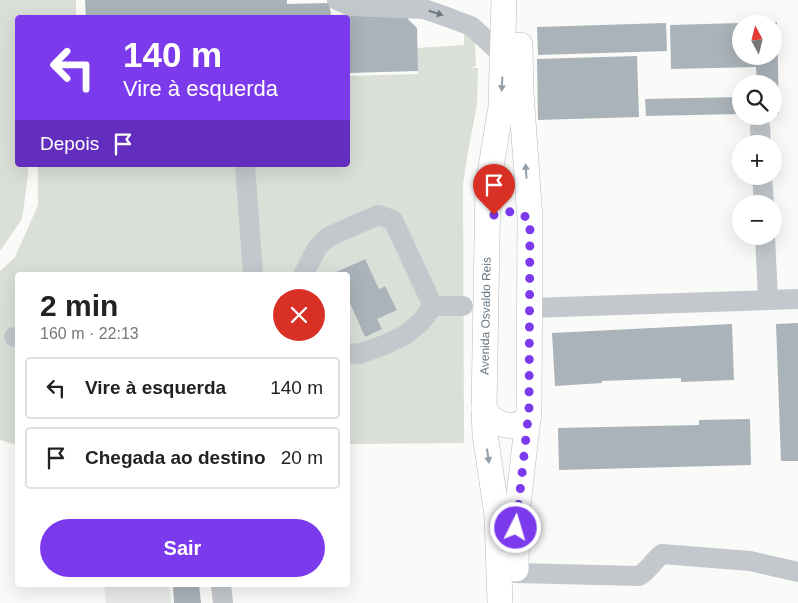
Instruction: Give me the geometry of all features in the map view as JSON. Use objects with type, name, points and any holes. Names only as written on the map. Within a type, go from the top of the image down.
[{"type":"main road","name":"Avenida Osvaldo Reis","points":[[500,603],[497,515],[485,434],[484,408],[486,221],[488,185],[501,107],[504,56],[504,0]]},
{"type":"main road","points":[[517,603],[515,543],[529,416],[530,308],[530,219],[521,93],[521,0]]},
{"type":"main road","points":[[486,221],[502,211],[512,211],[530,219]]},
{"type":"main road","points":[[484,408],[488,416],[502,425],[510,426],[521,423],[529,416]]},
{"type":"street","points":[[337,0],[351,6],[424,9],[470,26],[504,56]]},
{"type":"street","points":[[245,167],[252,272]]},
{"type":"street","points":[[304,272],[316,248],[328,237],[378,215],[393,220],[432,306]]},
{"type":"street","points":[[765,245],[768,300]]},
{"type":"street","points":[[530,308],[798,299]]},
{"type":"street","points":[[432,306],[463,306]]},
{"type":"street","points":[[350,353],[359,354],[404,335],[421,322],[432,306]]},
{"type":"street","points":[[516,573],[639,576],[645,573],[662,554],[750,561],[798,572]]},
{"type":"street","points":[[221,587],[222,603]]},
{"type":"shaded area","points":[[0,0],[76,0],[76,15],[15,15],[15,167],[28,167],[28,176],[22,219],[0,251]]},
{"type":"shaded area","points":[[464,32],[475,40],[476,66],[471,68],[478,68],[477,105],[463,184],[464,443],[350,444],[350,303],[365,337],[377,319],[397,310],[385,286],[379,289],[364,259],[336,272],[15,272],[15,444],[0,440],[0,271],[15,257],[38,205],[38,167],[350,167],[350,76],[418,74],[417,48],[464,45]]},
{"type":"shaded area","points":[[104,587],[169,587],[171,603],[106,603]]},
{"type":"building","points":[[85,0],[287,0],[287,4],[329,3],[331,15],[86,15]]},
{"type":"building","points":[[403,14],[417,28],[418,71],[350,73],[350,15],[331,15]]},
{"type":"building","points":[[666,23],[667,51],[538,55],[537,27]]},
{"type":"building","points":[[732,23],[732,65],[778,65],[778,75],[756,75],[756,67],[671,69],[670,25]]},
{"type":"building","points":[[637,56],[639,117],[538,120],[537,59]]},
{"type":"building","points":[[732,97],[732,114],[646,116],[645,99]]},
{"type":"building","points":[[365,259],[379,289],[385,286],[397,310],[377,319],[382,329],[365,337],[350,303],[350,272],[336,272]]},
{"type":"building","points":[[798,323],[798,461],[781,461],[776,324]]},
{"type":"building","points":[[732,324],[734,380],[681,382],[681,378],[602,381],[602,383],[555,386],[552,333]]},
{"type":"building","points":[[750,419],[751,465],[559,470],[558,428],[699,425],[699,420]]},
{"type":"building","points":[[173,587],[199,587],[201,603],[174,603]]},
{"type":"route","points":[[494,215],[502,211],[512,211],[530,219],[529,416],[516,528]]}]
